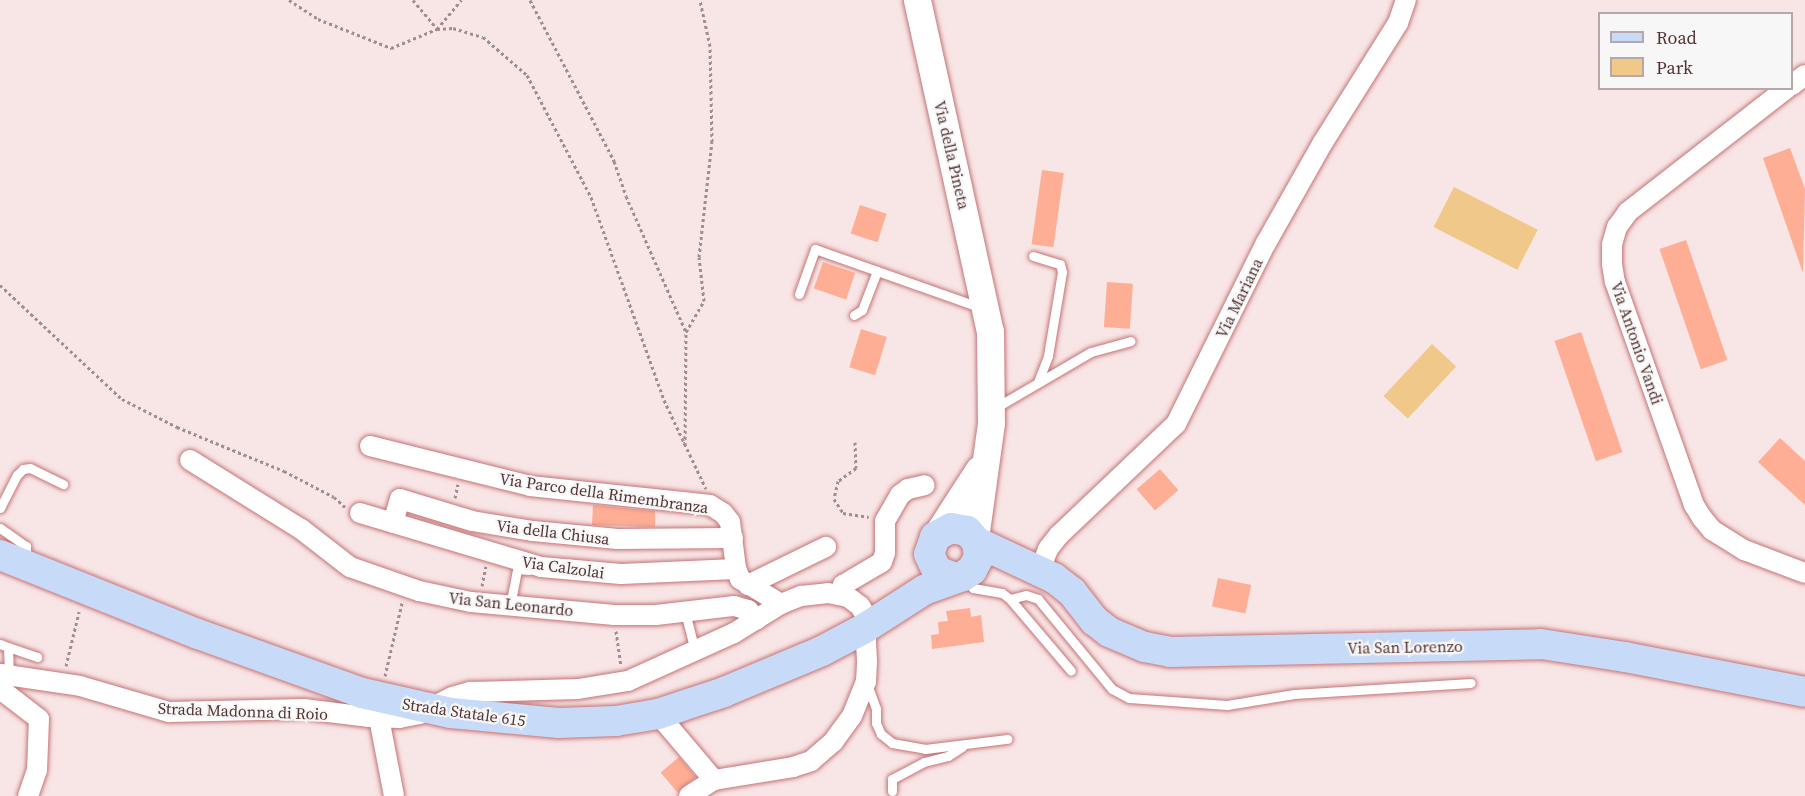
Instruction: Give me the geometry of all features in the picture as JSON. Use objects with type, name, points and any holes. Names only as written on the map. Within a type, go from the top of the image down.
[{"type":"main road","name":"Via della Pineta","points":[[917,0],[987,310],[992,351],[992,409],[976,541]]},
{"type":"main road","name":"Via della Pineta","points":[[933,542],[977,473],[988,442]]},
{"type":"main road","points":[[872,623],[933,542],[955,528],[967,531],[976,541],[978,561],[961,576],[937,571],[931,561],[933,542]]},
{"type":"main road","name":"Via San Lorenzo","points":[[976,541],[1035,568],[1066,587],[1095,621],[1109,632],[1145,647],[1170,652],[1541,644],[1624,657],[1805,692]]},
{"type":"main road","name":"Strada Statale 615","points":[[12,559],[379,708],[429,709],[495,718],[559,723],[616,721],[658,714],[716,695],[793,664],[872,623]]},
{"type":"main road","name":"Via San Lorenzo","points":[[872,623],[924,590],[996,564],[1035,568]]},
{"type":"street","name":"Via Mariana","points":[[1035,568],[1059,535],[1176,424],[1266,243],[1322,144],[1398,22],[1406,0]]},
{"type":"street","name":"Via Antonio Vandi","points":[[1784,90],[1628,212],[1617,227],[1612,245],[1612,264],[1614,282],[1694,505],[1702,518],[1712,530],[1744,550],[1805,573]]},
{"type":"street","name":"Via Parco della Rimembranza","points":[[370,446],[530,486],[710,505],[728,518],[742,577]]},
{"type":"street","name":"Via San Leonardo","points":[[190,460],[301,529],[346,565],[406,587],[480,603],[614,615],[647,616],[734,606],[748,610],[757,620]]},
{"type":"street","points":[[839,595],[845,583],[882,562],[885,555],[884,524],[901,493],[925,485]]},
{"type":"street","name":"Via della Chiusa","points":[[393,523],[400,499],[507,528],[596,538],[733,538]]},
{"type":"street","name":"Via Calzolai","points":[[360,513],[541,567],[621,574],[742,577]]},
{"type":"street","points":[[742,577],[825,547]]},
{"type":"street","points":[[742,577],[781,604]]},
{"type":"street","points":[[429,709],[457,695],[473,692],[578,689],[623,682],[695,651],[757,620],[781,604],[813,594],[839,595],[858,604],[872,623],[866,682],[852,716],[833,742],[811,761],[700,790],[658,714]]},
{"type":"street","points":[[4,674],[4,692],[39,719],[37,770],[28,796]]},
{"type":"street","name":"Strada Madonna di Roio","points":[[4,674],[62,682],[170,712],[379,708]]},
{"type":"street","points":[[379,708],[394,796]]},
{"type":"lane","points":[[799,294],[816,249],[987,310]]},
{"type":"lane","points":[[1033,256],[1060,264],[1062,272],[1052,339],[1038,382]]},
{"type":"lane","points":[[854,315],[862,310],[877,271]]},
{"type":"lane","points":[[992,409],[1091,352],[1131,341]]},
{"type":"lane","points":[[0,508],[17,475],[23,469],[30,468],[63,484]]},
{"type":"lane","points":[[0,528],[26,546],[28,554],[12,559]]},
{"type":"lane","points":[[510,606],[517,569],[541,567]]},
{"type":"lane","points":[[961,576],[973,588],[1002,593],[1010,598],[1071,671]]},
{"type":"lane","points":[[1010,598],[1026,596],[1038,599],[1112,689],[1129,698],[1227,705],[1294,694],[1471,682]]},
{"type":"lane","points":[[685,612],[695,651]]},
{"type":"lane","points":[[4,674],[4,646],[38,657]]},
{"type":"lane","points":[[866,682],[871,691],[876,723],[882,734],[892,743],[926,749],[1007,739]]},
{"type":"lane","points":[[891,791],[892,779],[924,762],[948,756],[964,745]]},
{"type":"path","points":[[289,0],[318,19],[391,48],[436,29],[453,28],[483,37],[527,75],[591,197],[664,400],[707,491],[710,505]]},
{"type":"path","points":[[413,0],[436,29]]},
{"type":"path","points":[[436,29],[461,0]]},
{"type":"path","points":[[530,0],[614,161],[626,196],[686,332],[686,446]]},
{"type":"path","points":[[686,332],[704,301],[699,257],[712,142],[710,46],[700,0]]},
{"type":"path","points":[[0,285],[122,399],[177,427],[284,471],[360,513]]},
{"type":"path","points":[[855,442],[856,468],[838,481],[834,499],[843,513],[874,518],[884,524]]},
{"type":"path","points":[[450,514],[462,470]]},
{"type":"path","points":[[480,603],[489,553]]},
{"type":"path","points":[[379,708],[406,587]]},
{"type":"path","points":[[62,682],[78,614]]},
{"type":"path","points":[[614,615],[623,682]]},
{"type":"green space","points":[[1454,187],[1538,230],[1517,270],[1434,227]]},
{"type":"green space","points":[[1432,344],[1456,367],[1408,418],[1384,396]]},
{"type":"building","points":[[1790,148],[1805,189],[1803,273],[1763,158]]},
{"type":"building","points":[[1042,170],[1064,173],[1053,247],[1032,244]]},
{"type":"building","points":[[860,205],[887,214],[877,242],[851,234]]},
{"type":"building","points":[[1686,240],[1727,360],[1701,369],[1660,249]]},
{"type":"building","points":[[823,262],[855,273],[846,300],[814,288]]},
{"type":"building","points":[[1107,282],[1133,284],[1130,329],[1104,327]]},
{"type":"building","points":[[861,329],[887,337],[875,375],[849,367]]},
{"type":"building","points":[[1581,332],[1622,452],[1596,461],[1555,341]]},
{"type":"building","points":[[1780,438],[1805,461],[1805,505],[1758,462]]},
{"type":"building","points":[[1160,469],[1178,490],[1155,510],[1137,489]]},
{"type":"building","points":[[593,505],[655,511],[655,527],[592,525]]},
{"type":"building","points":[[1218,578],[1251,585],[1245,613],[1212,606]]},
{"type":"building","points":[[970,608],[971,617],[981,615],[984,642],[932,649],[931,635],[939,634],[938,622],[948,621],[946,611]]},
{"type":"building","points":[[679,757],[696,777],[677,792],[661,772]]}]
